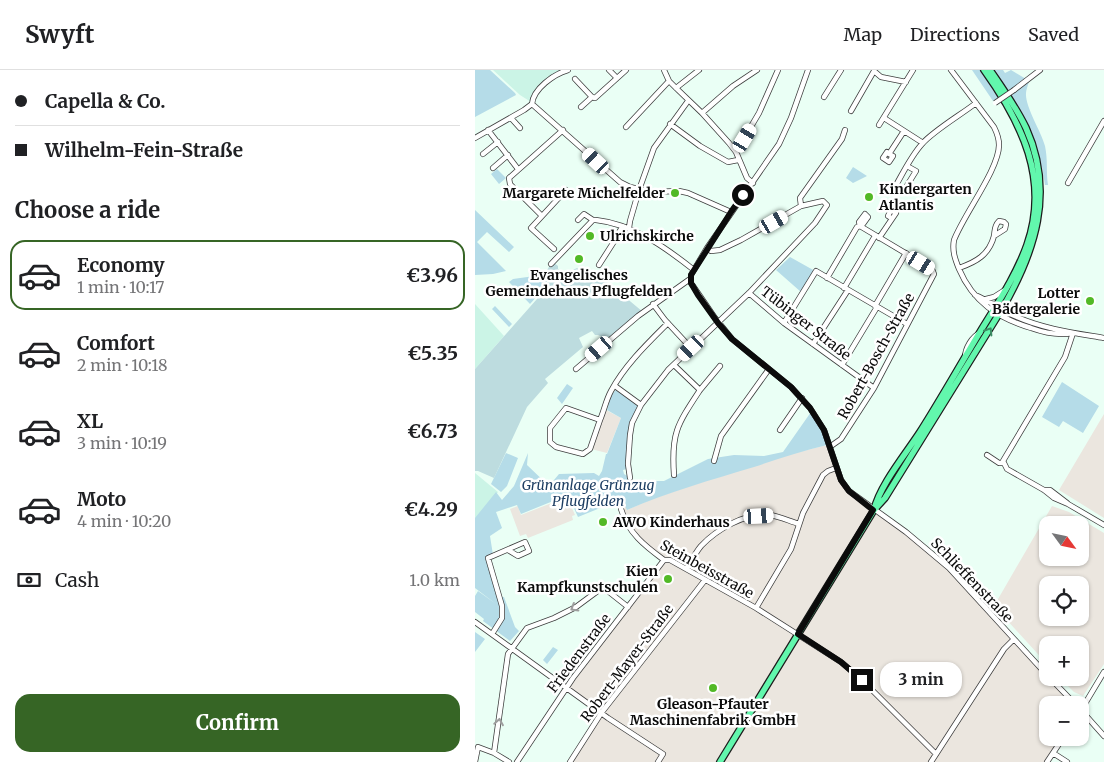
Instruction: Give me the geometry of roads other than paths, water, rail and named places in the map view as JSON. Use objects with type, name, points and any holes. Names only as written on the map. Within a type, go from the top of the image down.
[{"type":"main road","points":[[720,762],[873,510],[885,498],[901,467],[1005,290],[1022,256],[1030,234],[1034,207],[1034,180],[1028,150],[1021,130],[1009,108],[984,70]]},
{"type":"main road","points":[[901,467],[979,348],[1020,277],[1031,250],[1039,214],[1040,186],[1037,164],[1028,133],[1013,105],[990,70]]},
{"type":"main road","points":[[973,344],[979,348]]},
{"type":"street","points":[[475,138],[511,118],[531,103],[552,77],[568,70]]},
{"type":"street","points":[[609,70],[617,78]]},
{"type":"street","points":[[581,107],[592,97],[595,98],[626,70]]},
{"type":"street","points":[[664,70],[669,81],[687,101],[702,113],[736,152],[747,178],[753,183]]},
{"type":"street","points":[[676,88],[699,70]]},
{"type":"street","points":[[702,113],[733,86],[757,70]]},
{"type":"street","points":[[736,152],[759,114],[778,70]]},
{"type":"street","points":[[576,369],[653,304],[690,279],[707,248],[786,132],[808,70]]},
{"type":"street","points":[[824,97],[841,70]]},
{"type":"street","points":[[879,126],[913,70]]},
{"type":"street","points":[[951,70],[994,127],[999,146],[995,162],[954,240],[953,253],[964,280],[974,295],[994,308],[1002,309],[1025,320],[1073,333],[1104,338]]},
{"type":"street","points":[[994,102],[1014,90],[1040,70]]},
{"type":"street","points":[[851,111],[875,76],[906,82]]},
{"type":"street","points":[[575,79],[592,97]]},
{"type":"street","points":[[626,127],[669,81]]},
{"type":"street","points":[[629,228],[639,190],[654,148],[687,101]]},
{"type":"street","points":[[531,103],[620,182],[639,190],[651,192],[679,191],[688,193],[731,212]]},
{"type":"street","points":[[907,166],[916,171],[903,192],[895,187],[907,166],[923,143],[976,104]]},
{"type":"street","points":[[511,118],[520,128]]},
{"type":"street","points":[[884,118],[923,143]]},
{"type":"street","points":[[1068,183],[1104,122]]},
{"type":"street","points":[[670,124],[700,146],[728,162],[738,160]]},
{"type":"street","points":[[489,130],[518,169]]},
{"type":"street","points":[[542,216],[508,182],[509,178],[518,169],[563,130]]},
{"type":"street","points":[[801,206],[800,198],[841,139],[845,130]]},
{"type":"street","points":[[889,154],[904,131]]},
{"type":"street","points":[[483,154],[498,142]]},
{"type":"street","points":[[493,168],[508,155]]},
{"type":"street","points":[[554,249],[531,228],[566,190],[571,194]]},
{"type":"street","points":[[630,478],[627,471],[630,435],[632,423],[641,405],[673,365],[749,294],[815,223],[826,207],[826,202],[801,206],[720,250],[711,251],[707,248]]},
{"type":"street","points":[[579,220],[584,214],[593,220],[629,228],[668,250],[694,270]]},
{"type":"street","points":[[813,344],[877,237],[891,218]]},
{"type":"street","points":[[551,264],[593,220]]},
{"type":"street","points":[[827,278],[857,227],[860,226],[905,253],[842,365]]},
{"type":"street","points":[[599,265],[622,227]]},
{"type":"street","points":[[959,268],[976,262],[983,256],[994,236]]},
{"type":"street","name":"Robert-Bosch-Straße","points":[[831,446],[841,439],[874,388],[933,276],[933,271],[905,253]]},
{"type":"street","points":[[783,323],[816,271],[907,324]]},
{"type":"street","name":"Schlieffenstraße","points":[[690,279],[698,295],[732,339],[802,398],[819,420],[831,446],[841,480],[849,491],[906,532],[949,568],[1039,665]]},
{"type":"street","points":[[986,299],[994,297],[1005,290]]},
{"type":"street","name":"Tübinger Straße","points":[[749,294],[783,323],[874,388]]},
{"type":"street","points":[[974,295],[986,299],[998,316],[1021,325],[1062,335],[1073,333]]},
{"type":"street","points":[[653,304],[691,348]]},
{"type":"street","points":[[600,420],[566,408],[551,425],[550,442],[555,447],[583,454],[590,449],[610,393],[638,354],[668,323]]},
{"type":"street","points":[[965,357],[965,352],[975,334],[980,333]]},
{"type":"street","points":[[1003,463],[1004,457],[1065,357],[1073,333]]},
{"type":"street","points":[[673,365],[700,390]]},
{"type":"street","points":[[674,475],[673,440],[677,426],[700,390],[720,366]]},
{"type":"street","points":[[714,461],[721,436],[769,369]]},
{"type":"street","points":[[615,386],[641,405]]},
{"type":"street","points":[[780,430],[802,398]]},
{"type":"street","points":[[987,455],[999,463],[1003,463],[1007,468],[1044,490],[1055,492],[1068,504],[1104,525]]},
{"type":"street","points":[[755,608],[791,549],[799,524],[823,475],[837,468]]},
{"type":"street","name":"Steinbeisstraße","points":[[621,509],[625,521],[636,538],[664,560],[671,560],[755,608],[841,662],[936,754]]},
{"type":"street","points":[[687,569],[700,547],[735,522],[751,517],[769,515],[799,524]]},
{"type":"street","points":[[492,634],[502,618],[502,606],[488,558],[508,550]]},
{"type":"street","name":"Friedenstraße","points":[[517,762],[566,688],[664,560]]},
{"type":"street","name":"Robert-Mayer-Straße","points":[[570,762],[602,712],[705,580]]},
{"type":"street","points":[[494,753],[508,654],[527,628],[576,607],[604,588],[628,607]]},
{"type":"street","points":[[475,622],[608,718],[663,754],[658,762]]},
{"type":"street","points":[[931,762],[1004,649],[1014,639]]},
{"type":"street","points":[[1089,696],[1104,672]]},
{"type":"street","name":"Schlieffenstraße","points":[[1058,686],[1068,696]]},
{"type":"street","points":[[1089,720],[1104,736]]},
{"type":"street","points":[[1047,762],[1058,746]]},
{"type":"street","points":[[475,762],[478,747],[494,753],[509,762]]},
{"type":"street","points":[[1053,753],[1067,762]]},
{"type":"place","name":"Margarete Michelfelder","points":[[675,193]]},
{"type":"place","name":"Kindergarten Atlantis","points":[[869,197]]},
{"type":"place","name":"Ulrichskirche","points":[[590,236]]},
{"type":"place","name":"Evangelisches Gemeindehaus Pflugfelden","points":[[579,259]]},
{"type":"place","name":"Lotter Bädergalerie","points":[[1090,301]]},
{"type":"place","name":"AWO Kinderhaus","points":[[603,522]]},
{"type":"place","name":"Kien Kampfkunstschulen","points":[[668,579]]},
{"type":"place","name":"Gleason-Pfauter Maschinenfabrik GmbH","points":[[713,688]]},
{"type":"park label","name":"Grünanlage Grünzug Pflugfelden","points":[[588,494]]}]
